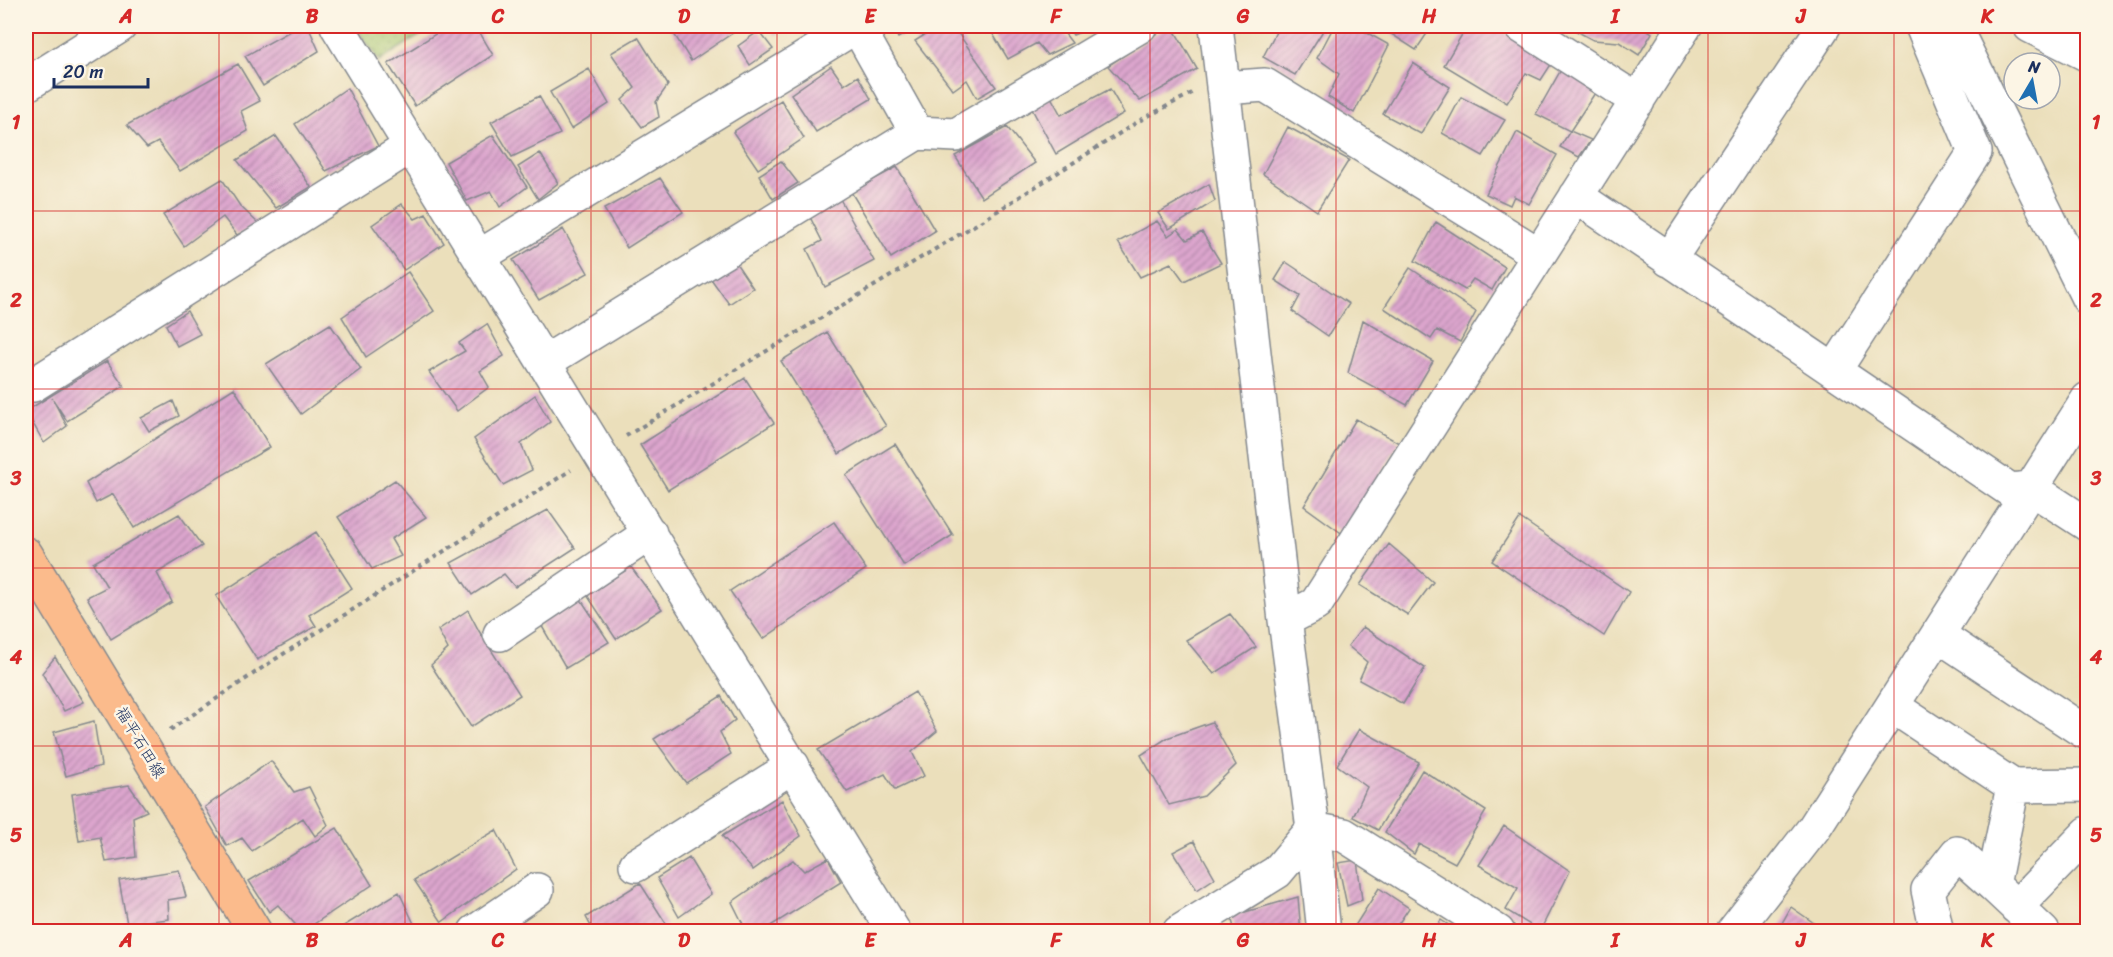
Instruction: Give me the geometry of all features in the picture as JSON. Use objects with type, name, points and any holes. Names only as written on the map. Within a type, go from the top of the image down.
[{"type":"main road","name":"福平石田線","points":[[26,554],[255,932]]},
{"type":"street","points":[[26,85],[120,26]]},
{"type":"street","points":[[337,26],[894,932]]},
{"type":"street","points":[[480,256],[856,26],[917,133]]},
{"type":"street","points":[[545,362],[917,133],[956,135],[1140,26]]},
{"type":"street","points":[[1216,26],[1324,932]]},
{"type":"street","points":[[1521,26],[1638,101]]},
{"type":"street","points":[[1285,620],[1316,604],[1686,26]]},
{"type":"street","points":[[1669,260],[1824,26]]},
{"type":"street","points":[[1834,371],[1975,152],[1922,26]]},
{"type":"street","points":[[1954,26],[2088,298]]},
{"type":"street","points":[[2030,26],[2088,55]]},
{"type":"street","points":[[1222,82],[1264,85],[1538,254]]},
{"type":"street","points":[[33,385],[411,146]]},
{"type":"street","points":[[1576,196],[2010,490],[2031,488],[2088,525]]},
{"type":"street","points":[[1733,932],[1814,828],[2088,399]]},
{"type":"street","points":[[500,634],[650,533]]},
{"type":"street","points":[[1938,635],[2083,731]]},
{"type":"street","points":[[1892,706],[2013,786],[2088,785]]},
{"type":"street","points":[[636,865],[793,766]]},
{"type":"street","points":[[1993,885],[2013,786]]},
{"type":"street","points":[[1179,932],[1277,872],[1313,829]]},
{"type":"street","points":[[1313,829],[1344,835],[1498,932]]},
{"type":"street","points":[[2016,907],[2088,833]]},
{"type":"street","points":[[1937,932],[1928,890],[1957,853],[2043,932]]},
{"type":"street","points":[[475,932],[537,890]]},
{"type":"path","points":[[144,747],[274,660],[600,452],[980,222],[1139,121],[1222,82]]},
{"type":"green space","points":[[355,26],[435,26],[379,61]]},
{"type":"building","points":[[299,26],[308,26],[319,51],[263,86],[245,56]]},
{"type":"building","points":[[448,26],[476,26],[493,55],[415,106],[388,64]]},
{"type":"building","points":[[669,26],[743,26],[691,61]]},
{"type":"building","points":[[768,26],[790,26],[775,35]]},
{"type":"building","points":[[892,26],[919,26],[898,38]]},
{"type":"building","points":[[939,26],[953,26],[996,87],[977,98],[967,80],[953,90],[915,41]]},
{"type":"building","points":[[988,26],[1059,26],[1072,43],[1047,55],[1037,43],[1008,59]]},
{"type":"building","points":[[1067,26],[1095,26],[1073,35]]},
{"type":"building","points":[[1168,26],[1172,26],[1197,69],[1140,101],[1108,66]]},
{"type":"building","points":[[1272,26],[1326,26],[1295,75],[1263,57],[1278,28]]},
{"type":"building","points":[[1334,26],[1355,26],[1389,45],[1354,113],[1328,97],[1339,74],[1317,58]]},
{"type":"building","points":[[1379,26],[1432,26],[1416,50]]},
{"type":"building","points":[[1467,26],[1494,26],[1552,63],[1541,80],[1526,73],[1507,103],[1444,65]]},
{"type":"building","points":[[1567,26],[1642,26],[1652,33],[1639,55],[1619,42],[1593,40]]},
{"type":"building","points":[[759,31],[773,49],[750,65],[738,46]]},
{"type":"building","points":[[638,37],[668,85],[656,102],[659,117],[642,127],[622,100],[635,88],[611,53]]},
{"type":"building","points":[[1413,63],[1450,87],[1421,134],[1383,114]]},
{"type":"building","points":[[238,64],[260,101],[241,111],[248,131],[180,171],[158,142],[147,148],[127,125]]},
{"type":"building","points":[[831,66],[844,85],[858,76],[871,99],[816,132],[791,94]]},
{"type":"building","points":[[1562,68],[1597,90],[1570,131],[1536,114]]},
{"type":"building","points":[[589,69],[609,104],[571,129],[550,92]]},
{"type":"building","points":[[347,88],[378,146],[326,171],[295,124]]},
{"type":"building","points":[[1110,89],[1124,113],[1056,154],[1032,109],[1051,97],[1061,115]]},
{"type":"building","points":[[539,96],[560,134],[512,157],[491,122]]},
{"type":"building","points":[[1461,97],[1505,120],[1483,156],[1442,133]]},
{"type":"building","points":[[781,100],[804,138],[758,169],[733,132]]},
{"type":"building","points":[[1007,127],[1035,163],[982,198],[955,156]]},
{"type":"building","points":[[1288,127],[1349,160],[1317,211],[1263,174]]},
{"type":"building","points":[[1570,131],[1591,140],[1579,157],[1560,147]]},
{"type":"building","points":[[1517,132],[1557,155],[1529,204],[1514,196],[1510,205],[1486,194]]},
{"type":"building","points":[[493,135],[527,187],[500,207],[491,191],[467,201],[446,162]]},
{"type":"building","points":[[276,136],[311,187],[276,208],[237,160]]},
{"type":"building","points":[[540,153],[558,183],[538,199],[518,167]]},
{"type":"building","points":[[781,161],[798,183],[773,199],[759,175]]},
{"type":"building","points":[[897,167],[935,231],[891,258],[851,192]]},
{"type":"building","points":[[660,178],[683,212],[627,248],[604,209]]},
{"type":"building","points":[[222,179],[240,206],[259,224],[237,235],[223,217],[184,246],[163,215]]},
{"type":"building","points":[[1209,184],[1215,201],[1169,229],[1158,213]]},
{"type":"building","points":[[840,199],[874,261],[825,287],[807,249],[822,241],[810,217]]},
{"type":"building","points":[[402,204],[415,219],[426,214],[444,243],[404,270],[372,225]]},
{"type":"building","points":[[1157,221],[1168,236],[1178,229],[1187,240],[1202,232],[1221,263],[1184,281],[1171,263],[1140,277],[1118,242]]},
{"type":"building","points":[[1436,222],[1505,267],[1492,290],[1473,279],[1465,290],[1415,261]]},
{"type":"building","points":[[563,229],[588,273],[539,300],[513,260]]},
{"type":"building","points":[[1286,262],[1349,304],[1328,336],[1292,311],[1300,296],[1275,280]]},
{"type":"building","points":[[736,263],[753,288],[729,304],[709,276]]},
{"type":"building","points":[[1410,268],[1476,312],[1460,342],[1437,330],[1431,339],[1384,308]]},
{"type":"building","points":[[408,272],[434,311],[366,357],[342,317]]},
{"type":"building","points":[[187,311],[200,334],[177,346],[166,325]]},
{"type":"building","points":[[1363,320],[1433,361],[1407,405],[1348,373]]},
{"type":"building","points":[[330,324],[361,369],[301,414],[266,364]]},
{"type":"building","points":[[487,324],[504,356],[480,371],[489,387],[457,411],[429,372],[465,351],[459,343]]},
{"type":"building","points":[[827,332],[886,426],[839,454],[781,361]]},
{"type":"building","points":[[107,361],[124,386],[67,421],[52,398],[67,426],[44,443],[26,411]]},
{"type":"building","points":[[745,378],[774,423],[668,490],[640,445]]},
{"type":"building","points":[[234,388],[270,447],[134,528],[113,494],[96,503],[86,483]]},
{"type":"building","points":[[535,395],[550,422],[521,444],[532,470],[503,485],[474,439]]},
{"type":"building","points":[[173,401],[179,416],[149,431],[141,418]]},
{"type":"building","points":[[1356,419],[1399,443],[1344,535],[1304,506]]},
{"type":"building","points":[[895,444],[953,535],[904,566],[846,475]]},
{"type":"building","points":[[395,480],[426,517],[391,539],[401,556],[372,569],[338,517]]},
{"type":"building","points":[[548,510],[575,548],[515,587],[504,574],[472,595],[451,563]]},
{"type":"building","points":[[179,514],[202,546],[157,573],[172,602],[111,639],[87,597],[107,587],[93,563]]},
{"type":"building","points":[[1520,518],[1629,592],[1604,636],[1492,561]]},
{"type":"building","points":[[834,522],[866,569],[763,639],[730,591]]},
{"type":"building","points":[[316,532],[352,588],[309,615],[316,626],[257,660],[216,596]]},
{"type":"building","points":[[1389,544],[1433,582],[1408,615],[1360,585]]},
{"type":"building","points":[[631,567],[662,609],[616,639],[587,595]]},
{"type":"building","points":[[580,598],[609,642],[566,668],[540,623]]},
{"type":"building","points":[[468,610],[520,695],[471,727],[431,665],[448,649],[438,630]]},
{"type":"building","points":[[1230,614],[1256,647],[1214,674],[1186,640]]},
{"type":"building","points":[[1363,627],[1425,668],[1403,704],[1359,680],[1367,662],[1348,646]]},
{"type":"building","points":[[55,657],[84,702],[64,711],[42,673]]},
{"type":"building","points":[[915,692],[937,731],[912,752],[924,776],[895,790],[885,774],[847,792],[818,750]]},
{"type":"building","points":[[721,696],[735,720],[720,732],[731,754],[686,783],[654,739]]},
{"type":"building","points":[[94,721],[101,766],[66,776],[54,732]]},
{"type":"building","points":[[1212,722],[1236,765],[1204,796],[1169,805],[1141,755],[1167,738]]},
{"type":"building","points":[[1359,729],[1419,762],[1378,830],[1353,817],[1367,787],[1337,765]]},
{"type":"building","points":[[271,761],[294,792],[309,787],[328,825],[315,836],[303,818],[252,851],[242,838],[227,846],[205,807]]},
{"type":"building","points":[[1422,770],[1486,811],[1455,863],[1419,844],[1414,854],[1385,832]]},
{"type":"building","points":[[129,785],[147,811],[133,817],[136,857],[106,862],[100,837],[79,841],[72,794]]},
{"type":"building","points":[[782,800],[801,836],[753,870],[722,836]]},
{"type":"building","points":[[1504,826],[1570,871],[1540,931],[1506,910],[1518,888],[1479,865]]},
{"type":"building","points":[[337,828],[372,885],[302,932],[278,905],[269,912],[249,881]]},
{"type":"building","points":[[496,830],[516,869],[442,922],[414,880]]},
{"type":"building","points":[[1194,841],[1215,878],[1197,890],[1173,852]]},
{"type":"building","points":[[689,858],[711,894],[679,917],[657,878]]},
{"type":"building","points":[[828,858],[841,882],[761,932],[747,932],[732,902],[793,860],[804,871]]},
{"type":"building","points":[[1357,860],[1362,900],[1347,906],[1338,863]]},
{"type":"building","points":[[179,870],[186,897],[168,900],[169,919],[127,924],[119,880]]},
{"type":"building","points":[[640,883],[667,925],[656,932],[594,932],[586,917]]},
{"type":"building","points":[[1379,888],[1409,908],[1393,932],[1351,932]]},
{"type":"building","points":[[399,892],[417,930],[334,932]]},
{"type":"building","points":[[1298,897],[1301,932],[1235,932],[1231,916]]},
{"type":"building","points":[[1791,907],[1827,932],[1777,932]]},
{"type":"building","points":[[1441,920],[1459,932],[1433,932]]}]
